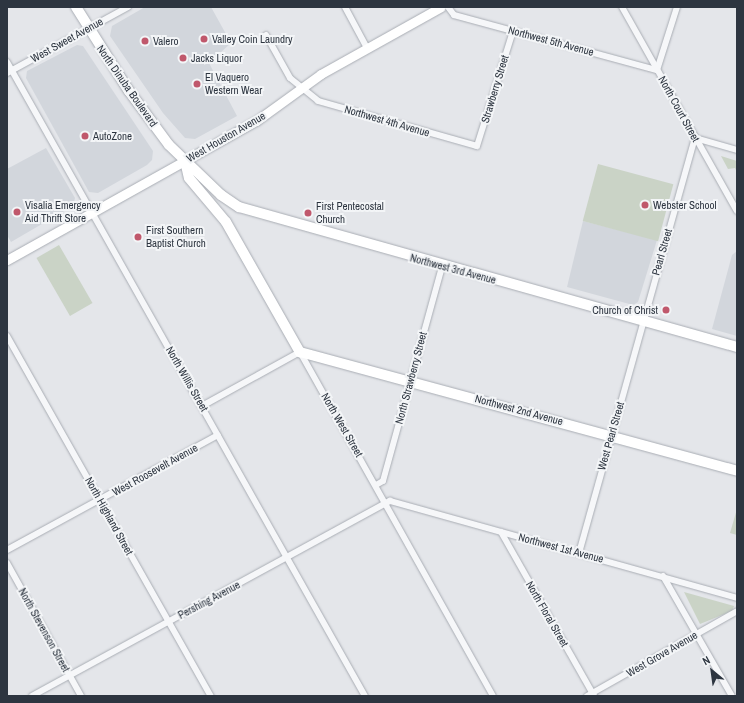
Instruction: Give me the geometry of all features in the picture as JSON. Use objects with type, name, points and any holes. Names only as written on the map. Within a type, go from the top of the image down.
[{"type":"main road","name":"North Dinuba Boulevard","points":[[76,7],[88,29],[151,122],[185,161]]},
{"type":"main road","name":"West Houston Avenue","points":[[7,260],[256,121],[300,89],[367,48],[441,7]]},
{"type":"main road","name":"Northwest 3rd Avenue","points":[[185,161],[222,196],[239,207],[442,267],[642,319],[737,347]]},
{"type":"main road","name":"North West Street","points":[[185,161],[190,178],[226,222],[300,352]]},
{"type":"main road","points":[[226,222],[229,210],[239,207]]},
{"type":"main road","name":"Northwest 2nd Avenue","points":[[300,352],[611,434],[737,471]]},
{"type":"street","name":"West Sweet Avenue","points":[[9,72],[128,7]]},
{"type":"street","points":[[345,7],[367,48]]},
{"type":"street","name":"Northwest 5th Avenue","points":[[448,7],[454,15],[657,70]]},
{"type":"street","name":"North Court Street","points":[[622,7],[737,211]]},
{"type":"street","points":[[657,70],[677,7]]},
{"type":"street","name":"Strawberry Street","points":[[478,146],[513,31]]},
{"type":"street","name":"Northwest 4th Avenue","points":[[266,35],[290,78],[300,89],[318,101],[478,146]]},
{"type":"street","name":"North Willis Street","points":[[7,62],[9,72],[92,212],[365,696]]},
{"type":"street","points":[[695,138],[737,150]]},
{"type":"street","name":"Pearl Street","points":[[642,319],[695,138]]},
{"type":"street","name":"North Strawberry Street","points":[[376,485],[383,481],[442,267]]},
{"type":"street","name":"West Pearl Street","points":[[579,553],[642,319]]},
{"type":"street","name":"North Highland Street","points":[[7,336],[211,696]]},
{"type":"street","points":[[202,406],[300,352]]},
{"type":"street","name":"North West Street","points":[[300,352],[376,485],[385,504],[492,696]]},
{"type":"street","name":"West Roosevelt Avenue","points":[[7,550],[218,435]]},
{"type":"street","name":"Northwest 1st Avenue","points":[[385,504],[390,501],[663,576],[737,598]]},
{"type":"street","name":"Pershing Avenue","points":[[32,696],[385,504]]},
{"type":"street","name":"North Floral Street","points":[[500,532],[591,695]]},
{"type":"street","name":"North Stevenson Street","points":[[7,563],[81,696]]},
{"type":"street","points":[[663,576],[732,696]]},
{"type":"street","name":"West Grove Avenue","points":[[591,695],[737,611]]},
{"type":"shaded area","points":[[145,7],[211,7],[231,43],[209,63],[237,116],[195,139],[185,138],[163,113],[110,36],[112,26]]},
{"type":"shaded area","points":[[77,45],[83,46],[153,151],[152,160],[147,165],[98,193],[89,192],[26,78],[27,71]]},
{"type":"shaded area","points":[[46,148],[75,198],[73,206],[11,242],[7,235],[7,169]]},
{"type":"shaded area","points":[[721,156],[737,161],[737,172],[735,168],[728,169]]},
{"type":"shaded area","points":[[598,164],[673,184],[658,241],[583,221]]},
{"type":"shaded area","points":[[583,221],[657,240],[638,302],[633,305],[567,287]]},
{"type":"shaded area","points":[[59,245],[93,303],[70,316],[36,258]]},
{"type":"shaded area","points":[[737,251],[737,336],[712,329],[732,255]]},
{"type":"shaded area","points":[[737,509],[737,535],[730,533]]},
{"type":"shaded area","points":[[684,592],[734,606],[732,611],[700,624]]},
{"type":"place","name":"Valley Coin Laundry","points":[[204,39]]},
{"type":"place","name":"Valero","points":[[145,41]]},
{"type":"place","name":"Jacks Liquor","points":[[183,58]]},
{"type":"place","name":"El Vaquero Western Wear","points":[[197,84]]},
{"type":"place","name":"AutoZone","points":[[85,136]]},
{"type":"place","name":"Webster School","points":[[645,205]]},
{"type":"place","name":"Visalia Emergency Aid Thrift Store","points":[[17,212]]},
{"type":"place","name":"First Pentecostal Church","points":[[308,213]]},
{"type":"place","name":"First Southern Baptist Church","points":[[138,237]]},
{"type":"place","name":"Church of Christ","points":[[666,310]]}]
